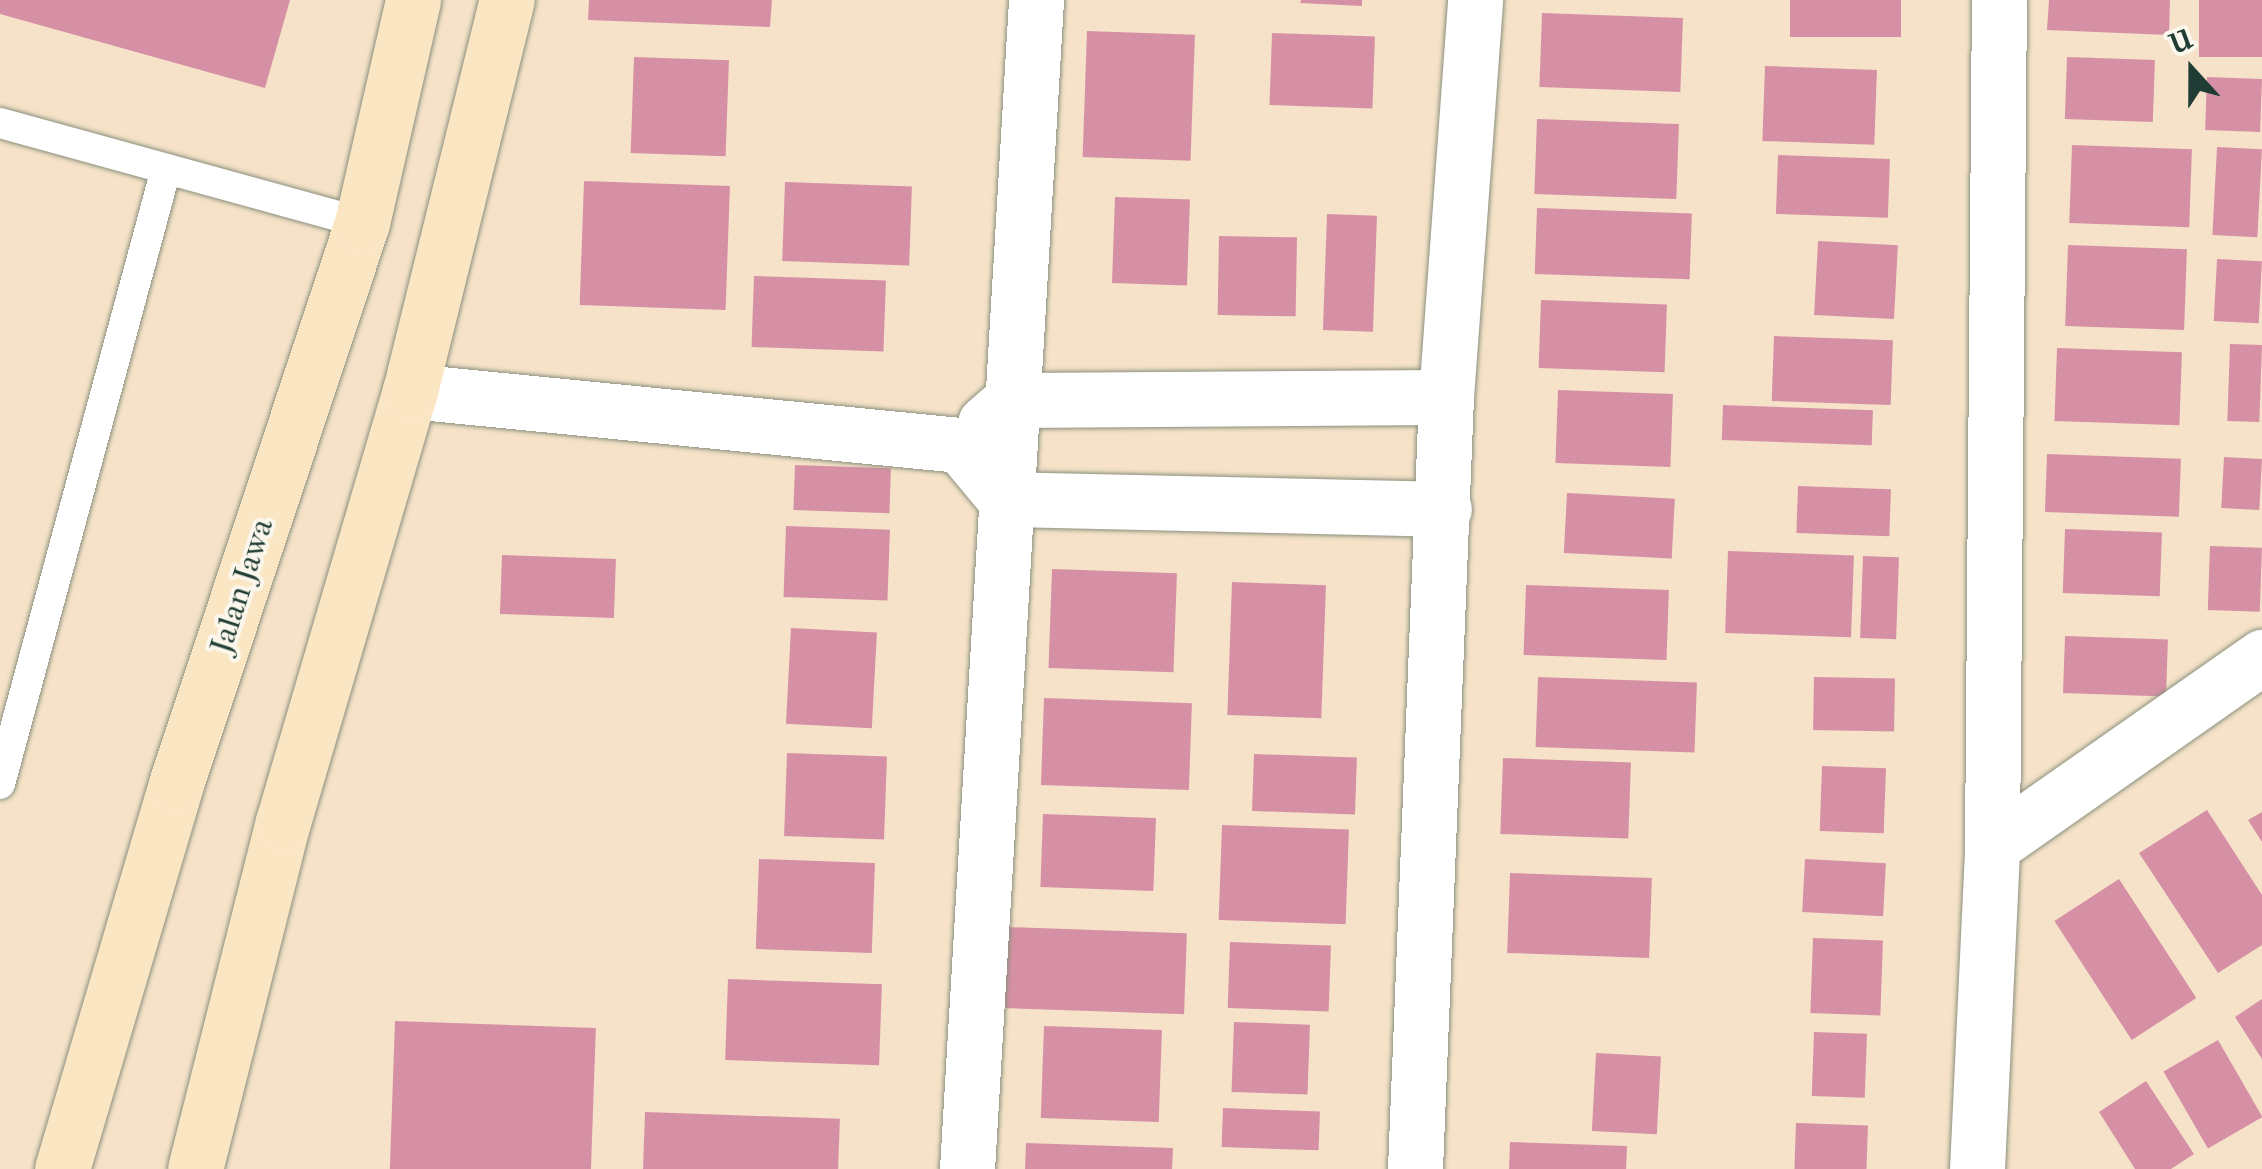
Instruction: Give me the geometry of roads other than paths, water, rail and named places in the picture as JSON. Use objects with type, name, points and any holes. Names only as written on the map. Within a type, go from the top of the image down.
[{"type":"main road","name":"Jalan Jawa","points":[[62,1169],[176,784],[362,223],[413,0]]},
{"type":"main road","points":[[195,1169],[283,822],[410,391],[507,0]]},
{"type":"street","points":[[966,1169],[1036,0]]},
{"type":"street","points":[[1415,1169],[1446,397],[1475,0]]},
{"type":"street","points":[[1977,1169],[1992,846],[1999,0]]},
{"type":"street","points":[[410,391],[960,445],[1005,499],[1444,508]]},
{"type":"street","points":[[960,445],[1011,400],[1446,397]]},
{"type":"street","points":[[1992,846],[2262,657]]},
{"type":"lane","points":[[0,123],[362,223]]},
{"type":"lane","points":[[0,784],[166,169]]}]
